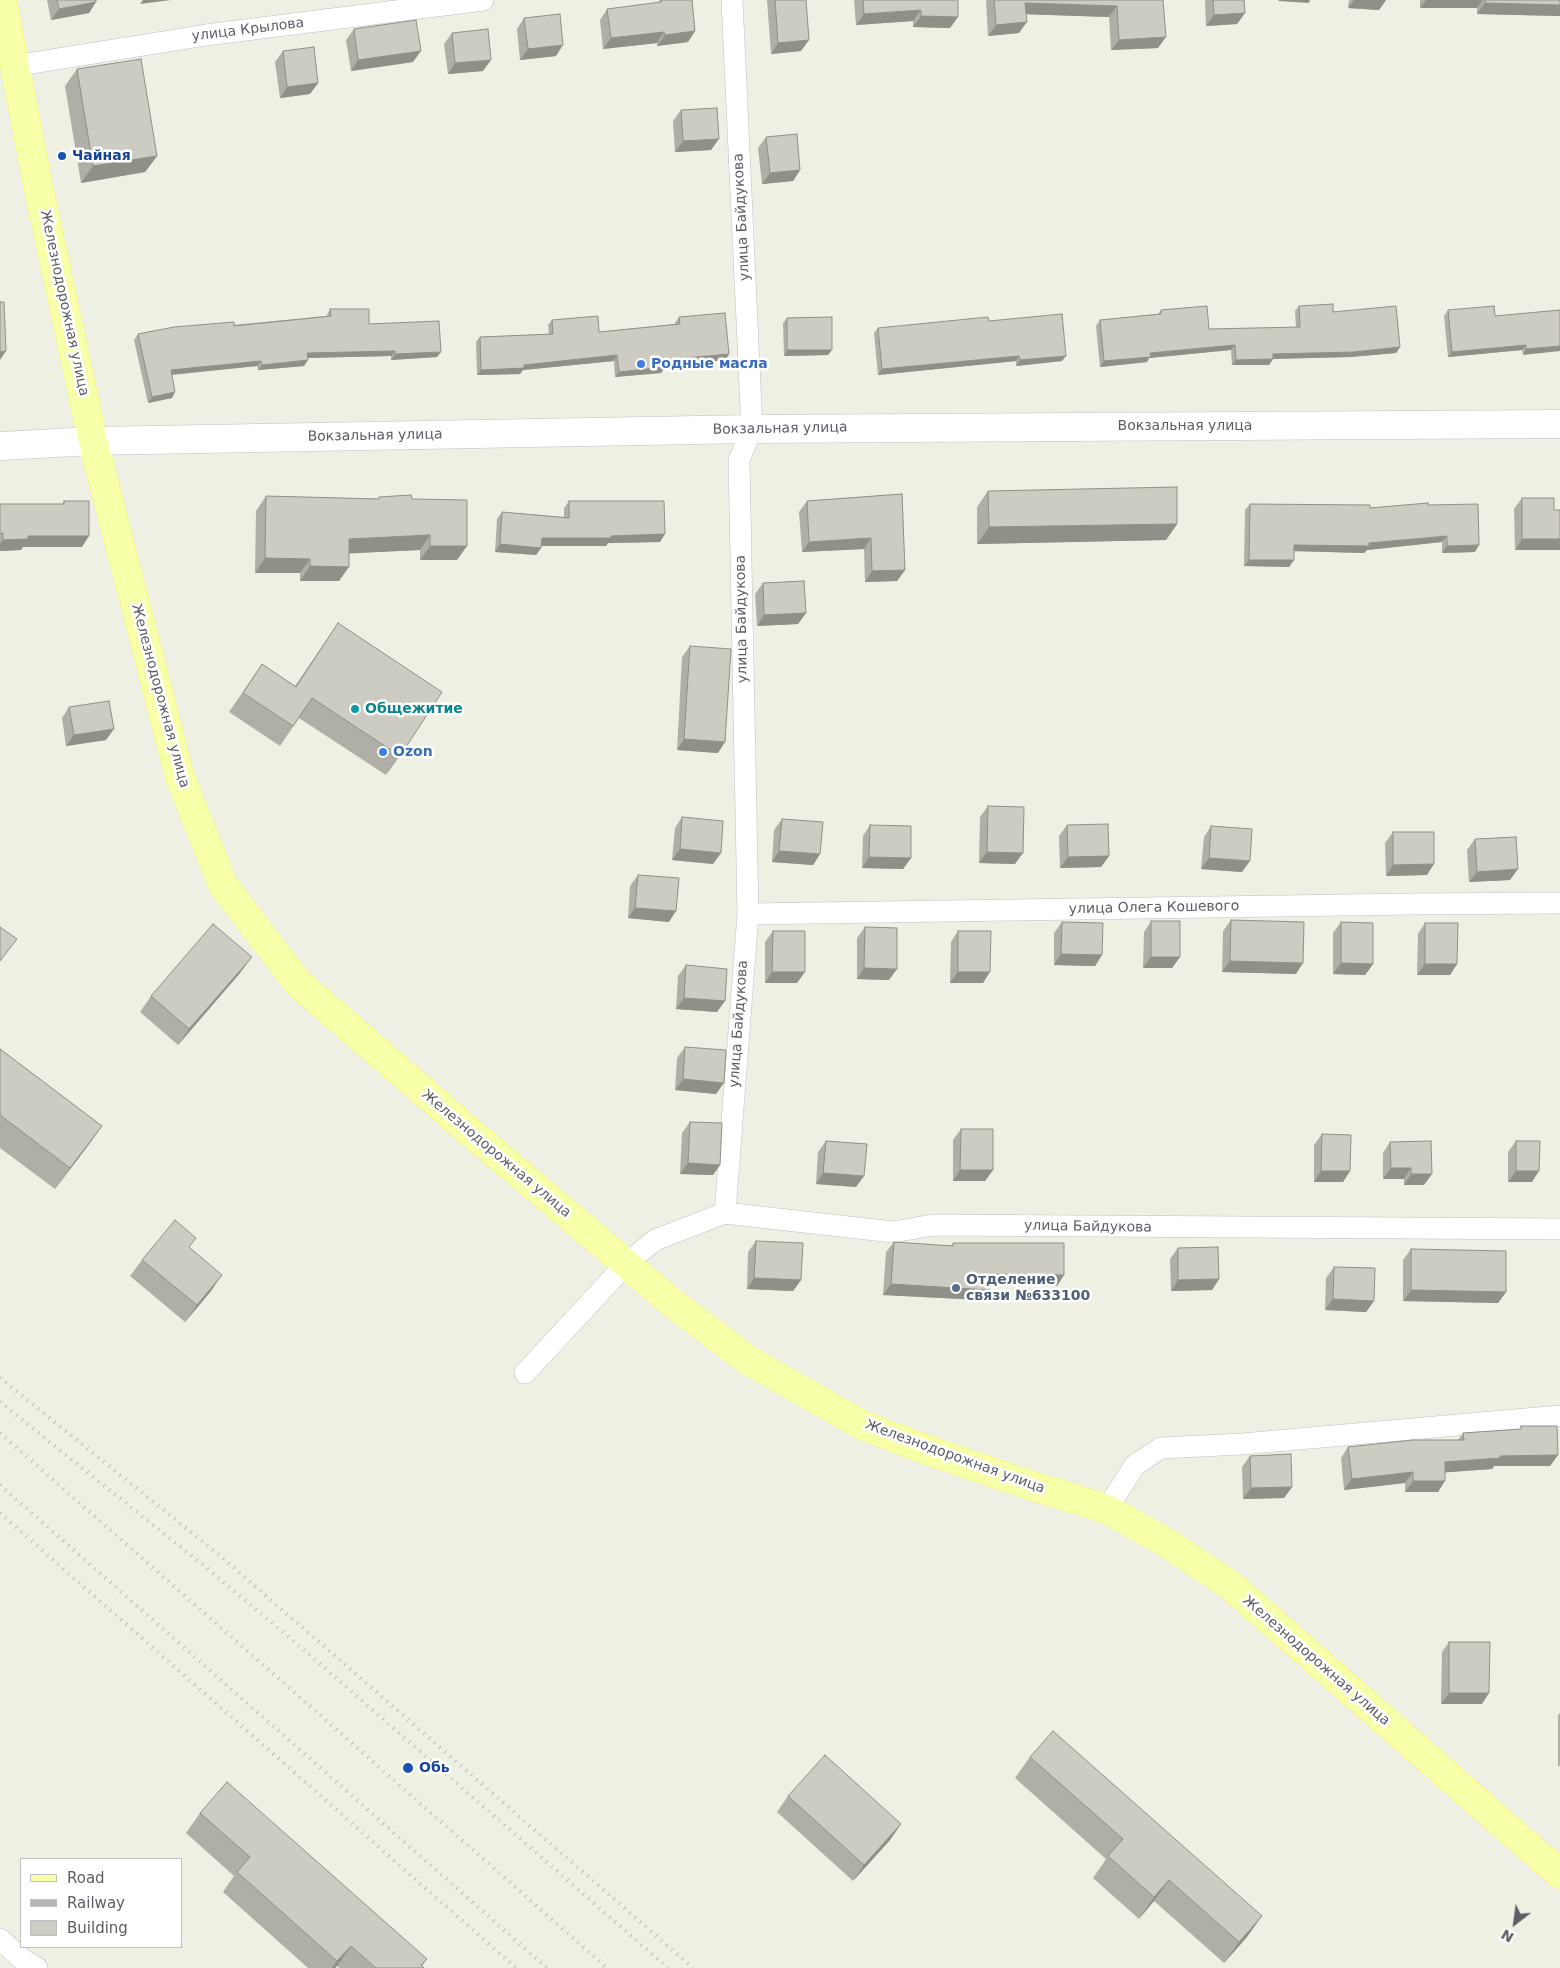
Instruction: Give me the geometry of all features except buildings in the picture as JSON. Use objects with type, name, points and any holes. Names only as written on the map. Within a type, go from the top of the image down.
[{"type":"main road","name":"Железнодорожная улица","points":[[2,0],[14,66],[94,440],[180,777],[223,885],[298,984],[469,1132],[670,1301],[748,1360],[862,1425],[936,1453],[1107,1509],[1170,1545],[1230,1585],[1560,1874]]},
{"type":"street","name":"улица Крылова","points":[[14,66],[206,35],[483,0]]},
{"type":"street","name":"улица Байдукова","points":[[732,0],[752,429],[739,460],[748,914],[725,1213],[893,1232],[933,1225],[1560,1229]]},
{"type":"street","name":"Вокзальная улица","points":[[0,446],[94,440],[752,429],[1560,424]]},
{"type":"street","name":"улица Олега Кошевого","points":[[748,914],[1560,903]]},
{"type":"street","points":[[525,1373],[626,1264],[656,1240],[725,1213]]},
{"type":"street","points":[[1107,1509],[1134,1465],[1161,1448],[1242,1444],[1560,1416]]},
{"type":"street","points":[[0,1939],[22,1959],[37,1968]]},
{"type":"railway","points":[[0,1378],[218,1554],[693,1968]]},
{"type":"railway","points":[[0,1402],[203,1565],[303,1649],[668,1968]]},
{"type":"railway","points":[[0,1433],[607,1968]]},
{"type":"railway","points":[[0,1485],[547,1968]]},
{"type":"railway","points":[[0,1513],[516,1968]]},
{"type":"place","name":"Чайная","points":[[62,156]]},
{"type":"place","name":"Родные масла","points":[[641,364]]},
{"type":"place","name":"Общежитие","points":[[355,709]]},
{"type":"place","name":"Ozon","points":[[383,752]]},
{"type":"place","name":"Отделение связи №633100","points":[[956,1288]]},
{"type":"place","name":"Обь","points":[[408,1768]]}]
